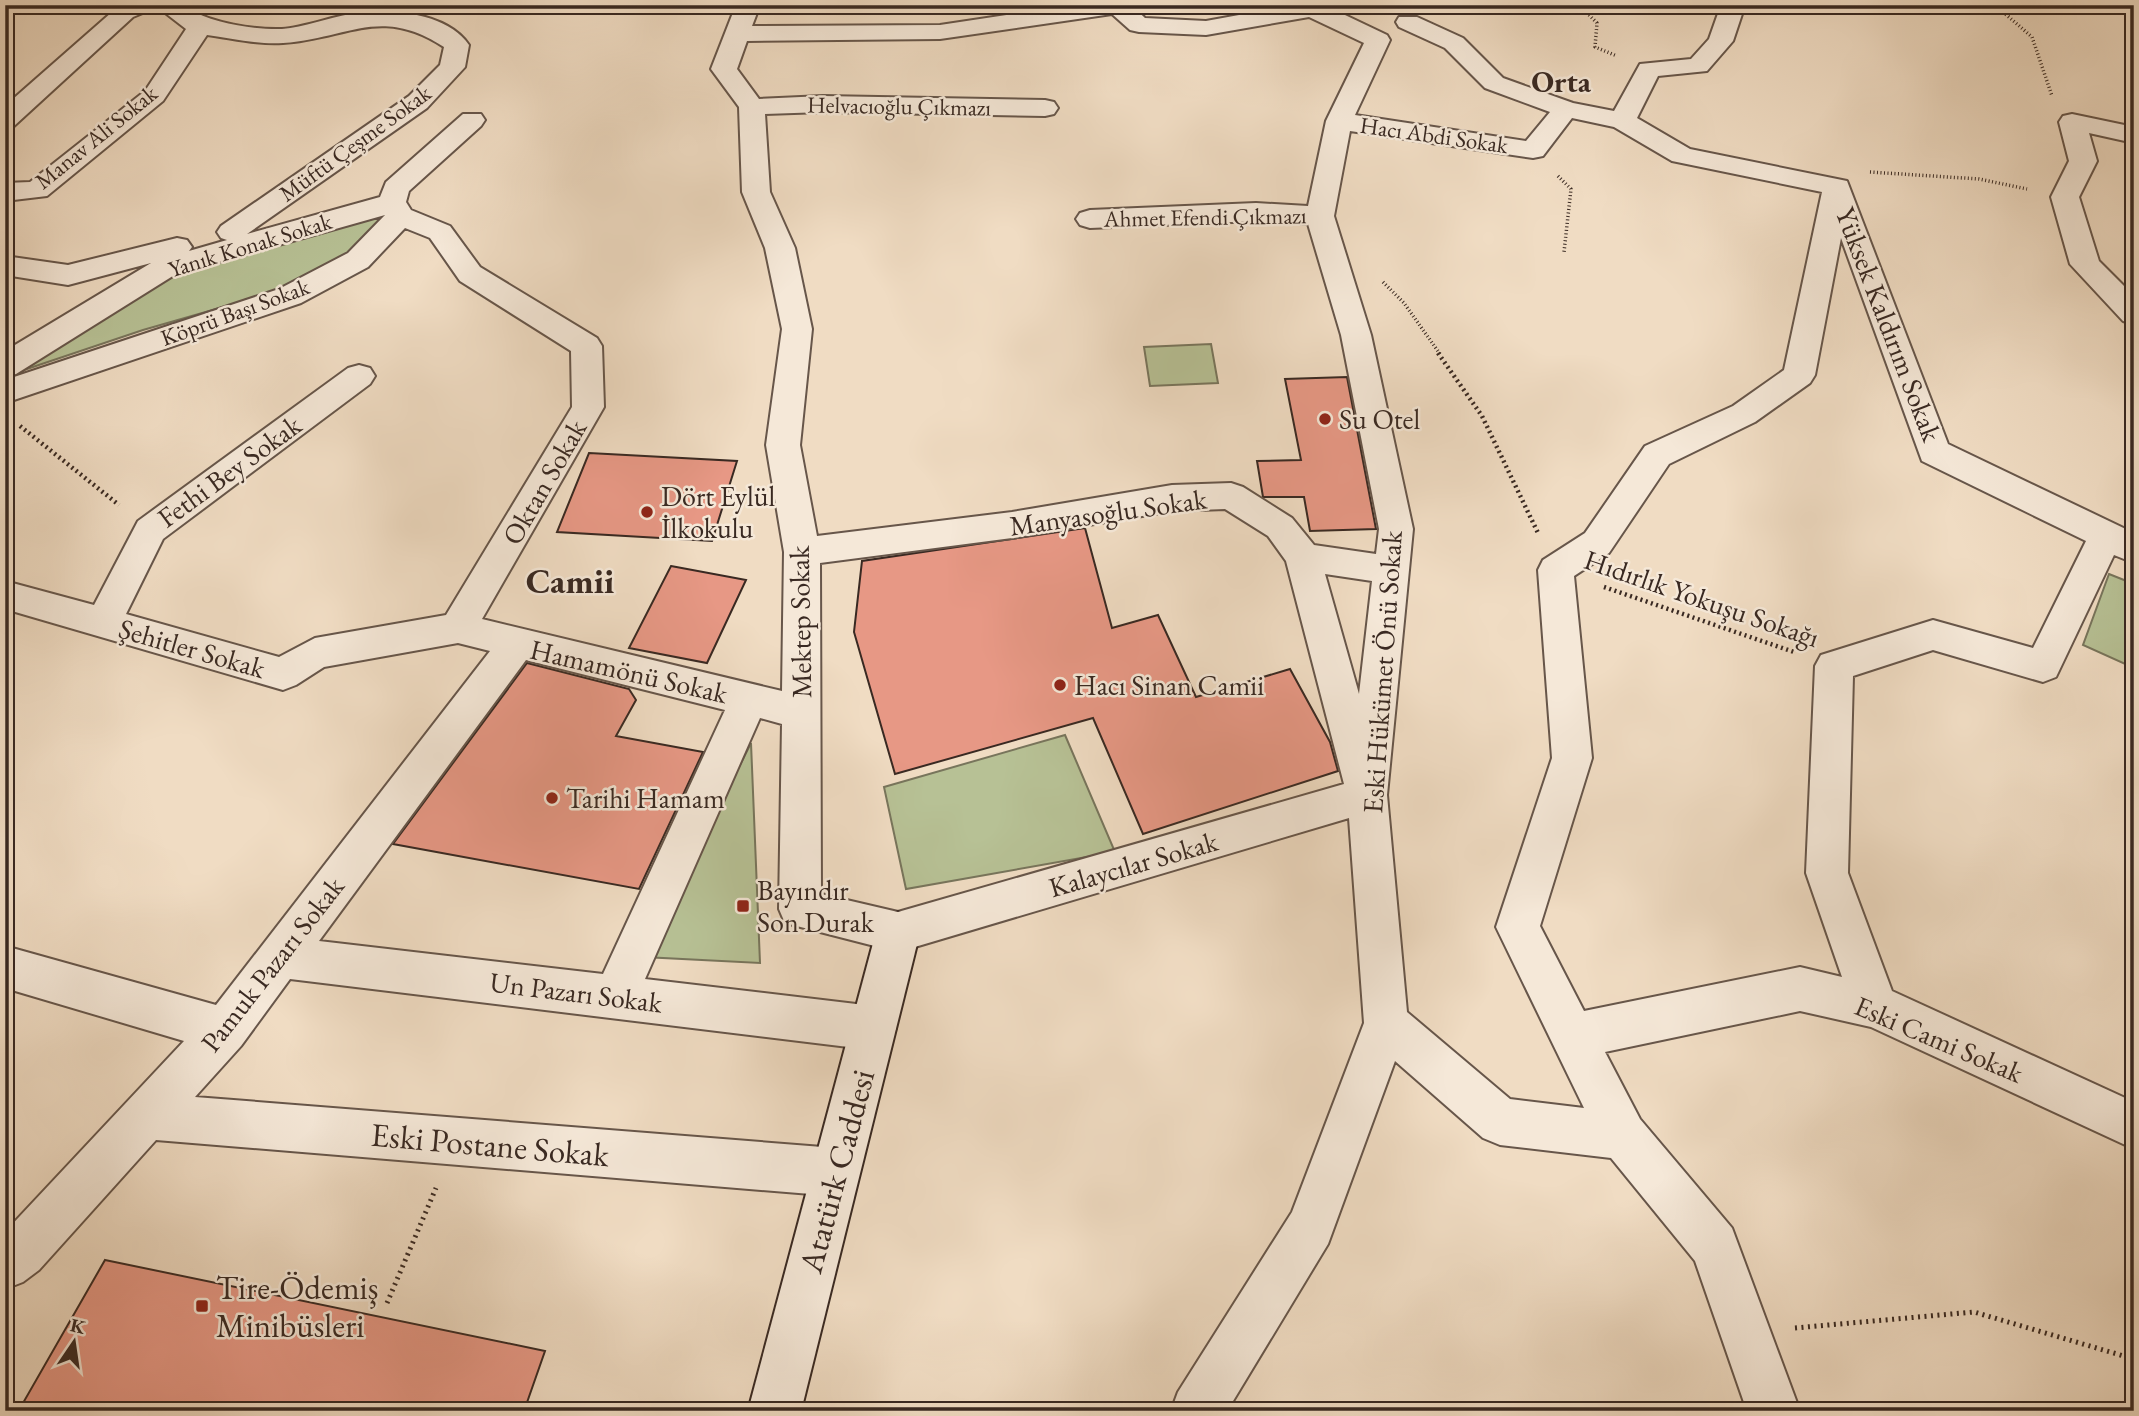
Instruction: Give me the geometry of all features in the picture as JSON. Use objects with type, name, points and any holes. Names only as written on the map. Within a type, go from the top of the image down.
[{"type":"street","points":[[5,120],[124,12],[142,5]]},
{"type":"street","points":[[178,5],[176,12],[200,27]]},
{"type":"street","points":[[752,107],[724,69],[742,20],[940,32],[1118,6],[1139,25],[1206,28],[1312,7],[1323,16],[1378,40],[1436,5]]},
{"type":"street","points":[[1622,121],[1649,69],[1698,66],[1721,41],[1733,5]]},
{"type":"street","name":"Müftü Çeşme Sokak","points":[[200,27],[282,36],[354,20],[400,20],[427,26],[457,45],[452,67],[418,102],[231,232]]},
{"type":"street","points":[[1408,22],[1454,43],[1494,83],[1566,109],[1622,121],[1682,155],[1837,187],[1799,374],[1744,414],[1657,455],[1597,543],[1556,570],[1572,758],[1518,927],[1623,1136],[1714,1247],[1774,1411]]},
{"type":"street","name":"Manav Ali Sokak","points":[[5,192],[37,190],[154,96],[200,27]]},
{"type":"street","name":"Eski Hükümet Önü Sokak","points":[[1378,40],[1339,121],[1320,216],[1356,335],[1395,529],[1367,795],[1386,1023]]},
{"type":"street","name":"Helvacıoğlu Çıkmazı","points":[[752,107],[823,104],[1045,108]]},
{"type":"street","name":"Mektep Sokak","points":[[752,107],[756,192],[780,248],[797,330],[783,445],[802,552],[800,909],[898,932]]},
{"type":"street","name":"Hacı Abdi Sokak","points":[[1339,121],[1534,150],[1566,109]]},
{"type":"street","name":"Köprü Başı Sokak","points":[[5,392],[290,296],[358,260],[396,202],[472,120]]},
{"type":"street","points":[[2134,135],[2072,122],[2082,161],[2065,197],[2085,264],[2134,314]]},
{"type":"street","name":"Yüksek Kaldırım Sokak","points":[[1837,187],[1934,452],[2120,542]]},
{"type":"street","points":[[5,265],[68,275],[231,232],[396,202]]},
{"type":"street","name":"Yanık Konak Sokak","points":[[5,366],[166,267],[396,202]]},
{"type":"street","name":"Oktan Sokak","points":[[396,202],[440,232],[470,274],[586,346],[588,407],[458,628]]},
{"type":"street","name":"Ahmet Efendi Çıkmazı","points":[[1090,219],[1256,212],[1320,216]]},
{"type":"street","name":"Fethi Bey Sokak","points":[[103,623],[150,530],[359,376]]},
{"type":"street","name":"Manyasoğlu Sokak","points":[[802,552],[1012,525],[1172,498],[1231,496],[1280,527],[1303,557]]},
{"type":"street","points":[[1875,1006],[1827,873],[1834,666],[1933,635],[2043,666],[2120,542]]},
{"type":"street","points":[[1367,795],[1303,557],[1392,570]]},
{"type":"street","name":"Şehitler Sokak","points":[[5,595],[283,674],[315,653],[458,628]]},
{"type":"street","name":"Hamamönü Sokak","points":[[458,628],[517,645],[801,712]]},
{"type":"street","name":"Pamuk Pazarı Sokak","points":[[5,1264],[22,1252],[225,1030],[517,645]]},
{"type":"street","points":[[615,997],[749,700]]},
{"type":"street","name":"Kalaycılar Sokak","points":[[898,932],[1367,795]]},
{"type":"street","name":"Atatürk Caddesi","points":[[774,1411],[898,932]]},
{"type":"street","name":"Un Pazarı Sokak","points":[[280,957],[873,1028]]},
{"type":"street","points":[[5,967],[225,1030]]},
{"type":"street","name":"Eski Cami Sokak","points":[[1573,1036],[1800,989],[1875,1006],[2134,1126]]},
{"type":"street","points":[[1197,1411],[1311,1227],[1386,1023],[1500,1121],[1623,1136]]},
{"type":"street","name":"Eski Postane Sokak","points":[[146,1116],[835,1172]]},
{"type":"path","points":[[1579,5],[1597,23],[1595,47],[1649,69]]},
{"type":"path","points":[[1995,5],[2032,37],[2051,95],[2072,122]]},
{"type":"path","points":[[1534,150],[1571,189],[1564,253]]},
{"type":"path","points":[[1837,187],[1870,172],[1979,179],[2065,197]]},
{"type":"path","points":[[1376,274],[1404,303],[1482,416],[1556,570]]},
{"type":"path","points":[[16,422],[150,530]]},
{"type":"path","name":"Hıdırlık Yokuşu Sokağı","points":[[1556,570],[1834,666]]},
{"type":"path","points":[[387,1303],[456,1141]]},
{"type":"path","points":[[1745,1332],[1974,1312],[2134,1359]]},
{"type":"green space","points":[[390,209],[356,248],[293,287],[143,330],[21,371],[179,270]]},
{"type":"green space","points":[[1211,344],[1218,383],[1150,386],[1144,347]]},
{"type":"green space","points":[[2109,574],[2134,584],[2134,668],[2083,645]]},
{"type":"green space","points":[[1065,735],[1115,852],[906,889],[884,787]]},
{"type":"green space","points":[[751,743],[760,963],[644,957]]},
{"type":"building","name":"Su Otel","points":[[1347,377],[1376,529],[1310,531],[1304,497],[1263,497],[1257,461],[1301,460],[1285,379]]},
{"type":"building","points":[[589,453],[737,461],[712,541],[557,532]]},
{"type":"building","points":[[1085,528],[1112,628],[1158,615],[1196,697],[1290,669],[1330,742],[1338,771],[1143,834],[1093,718],[895,774],[854,632],[862,561]]},
{"type":"building","points":[[671,566],[746,580],[707,663],[629,648]]},
{"type":"building","name":"Tarihi Hamam","points":[[527,663],[629,689],[636,700],[616,736],[703,752],[639,889],[393,844]]},
{"type":"building","name":"Tire-Ödemiş Minibüsleri","points":[[105,1260],[545,1351],[524,1411],[55,1411],[23,1403]]},
{"type":"place","name":"Su Otel","points":[[1325,419]]},
{"type":"place","name":"Dört Eylül İlkokulu","points":[[647,512]]},
{"type":"place","name":"Hacı Sinan Camii","points":[[1060,685]]},
{"type":"place","name":"Tarihi Hamam","points":[[552,798]]},
{"type":"place","name":"Bayındır Son Durak","points":[[743,906]]},
{"type":"place","name":"Tire-Ödemiş Minibüsleri","points":[[202,1306]]},
{"type":"district","name":"Orta","points":[[1561,82]]},
{"type":"district","name":"Camii","points":[[570,581]]}]
